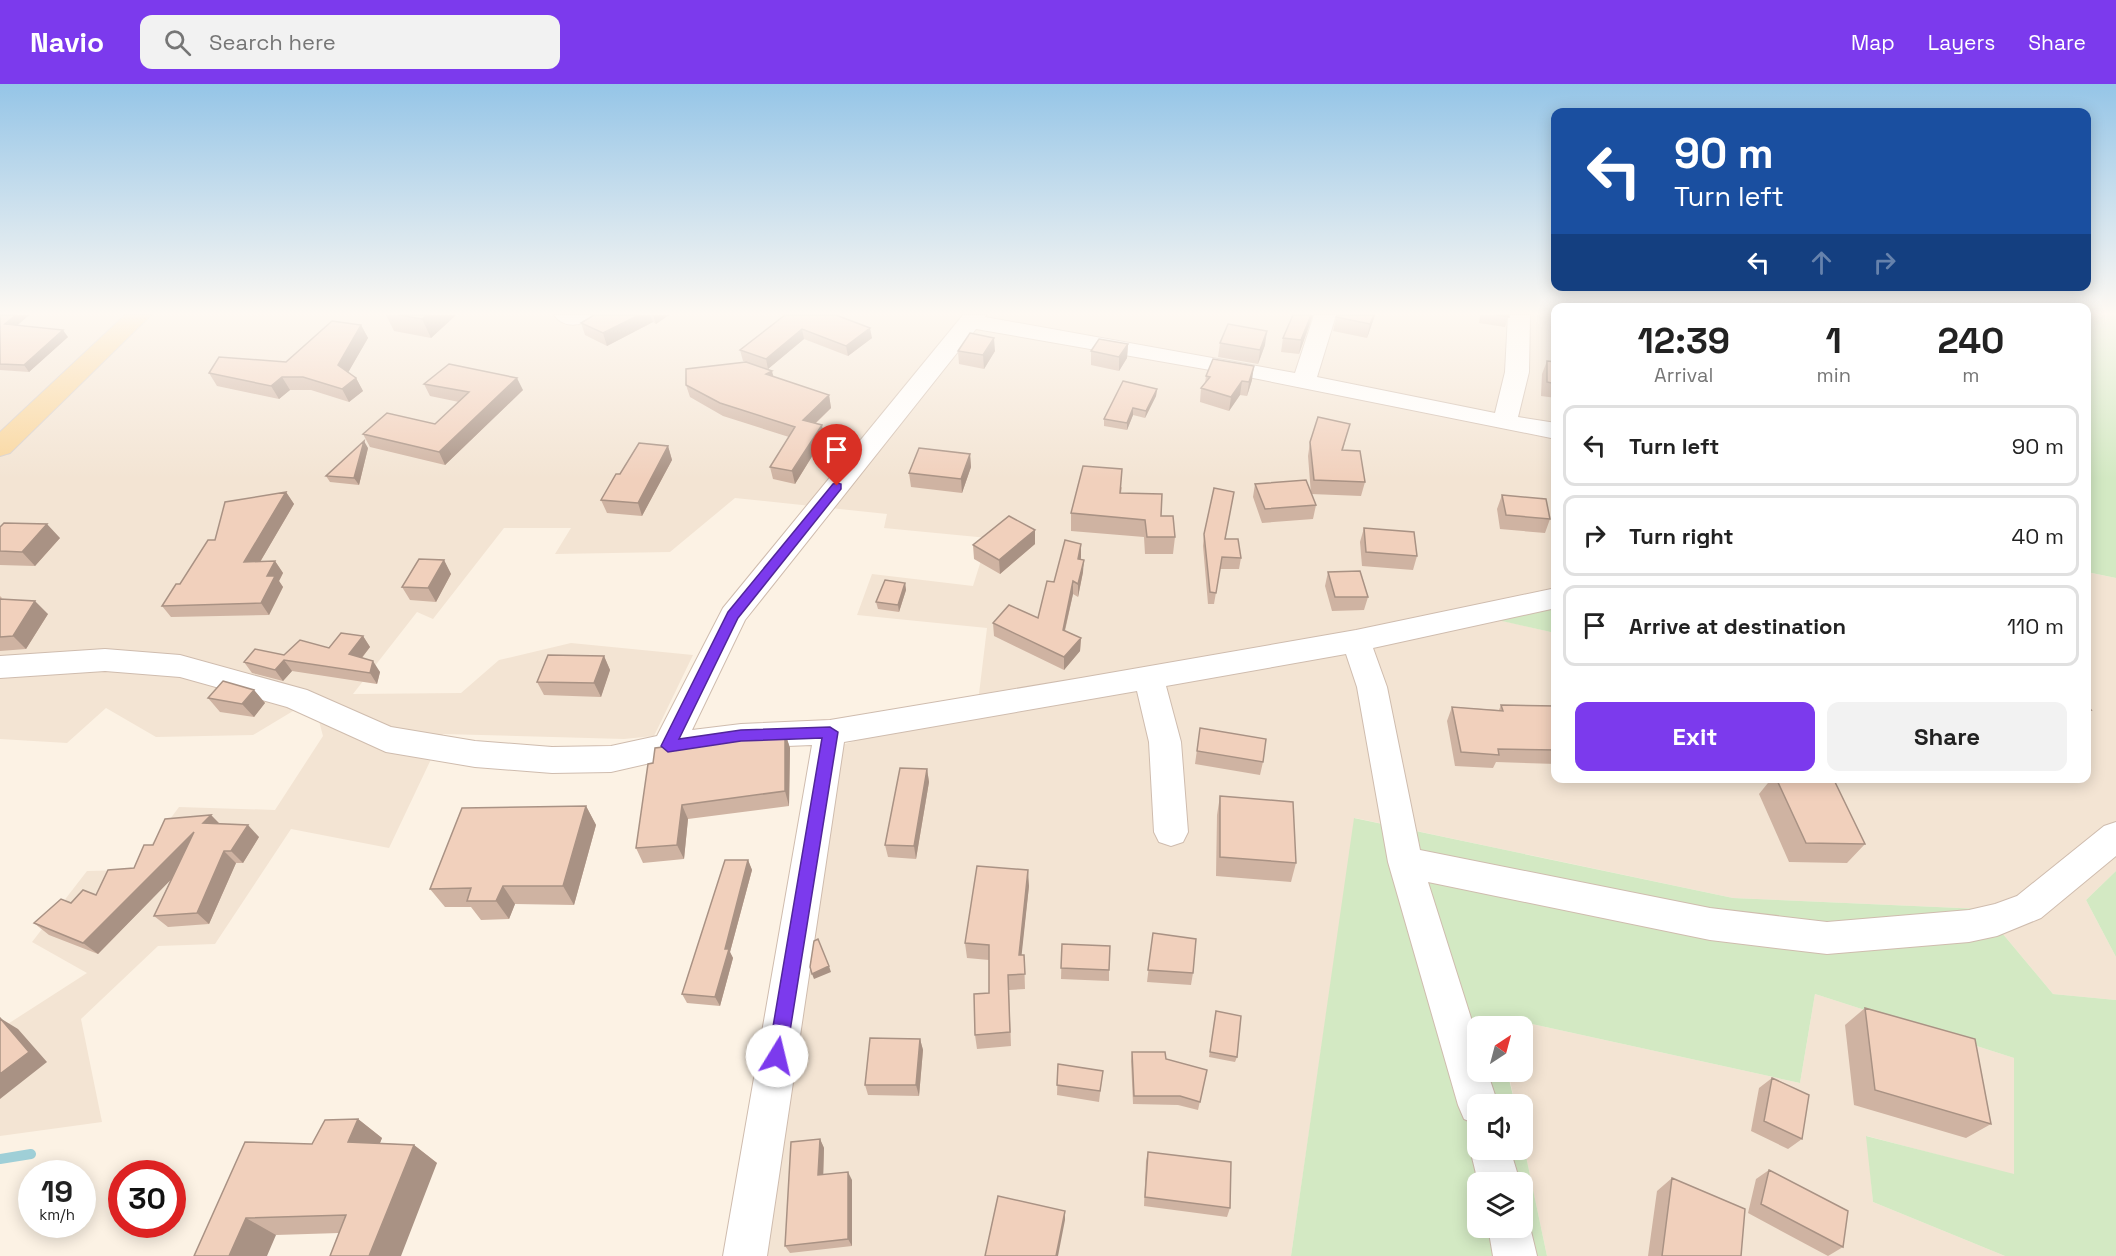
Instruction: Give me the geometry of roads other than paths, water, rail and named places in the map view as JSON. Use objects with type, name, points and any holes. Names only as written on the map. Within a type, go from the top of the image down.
[{"type":"main road","points":[[0,447],[81,370]]},
{"type":"street","points":[[668,746],[733,615],[931,370]]},
{"type":"street","points":[[1240,370],[1551,430]]},
{"type":"street","points":[[1304,382],[1308,370]]},
{"type":"street","points":[[1505,423],[1517,370]]},
{"type":"street","points":[[0,667],[105,660],[180,666],[296,698],[386,739],[475,754],[552,760],[611,759],[668,746],[741,736],[830,732],[1149,678],[1356,641],[1551,599]]},
{"type":"street","points":[[1356,641],[1372,687],[1405,862],[1475,1094]]},
{"type":"street","points":[[1149,678],[1165,742],[1171,832]]},
{"type":"street","points":[[745,1256],[830,732]]},
{"type":"street","points":[[1405,862],[1710,924],[1827,938],[1969,926],[1997,920],[2029,907],[2116,836]]},
{"type":"street","points":[[1511,1238],[1515,1256]]},
{"type":"waterway","points":[[0,1159],[31,1154]]}]
